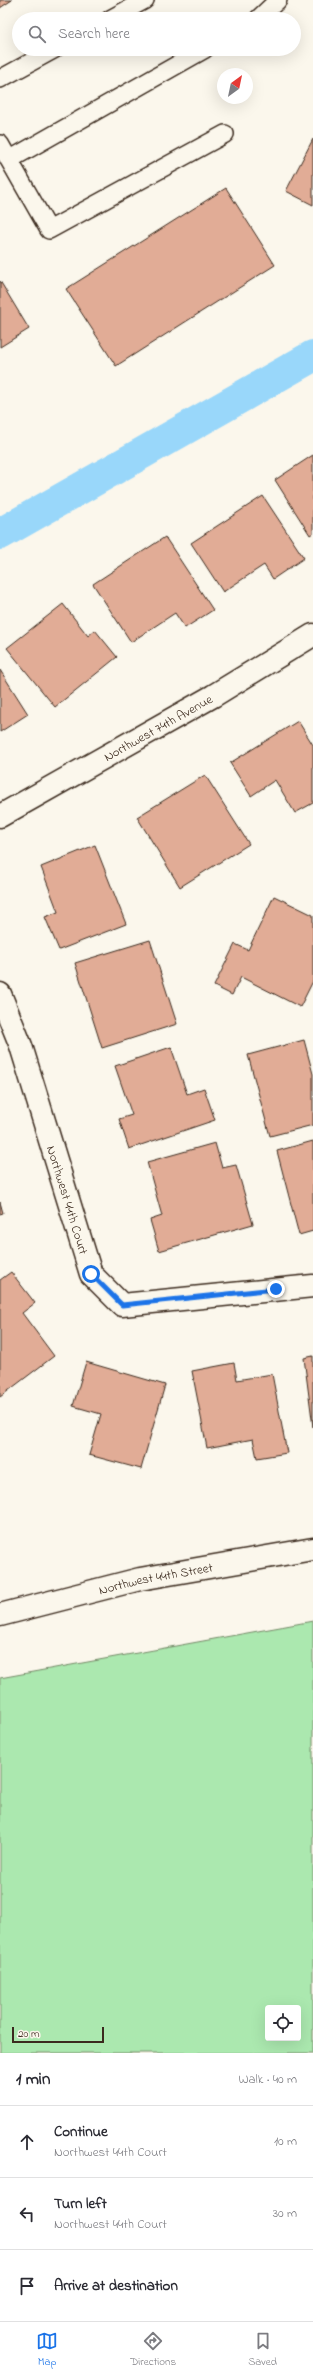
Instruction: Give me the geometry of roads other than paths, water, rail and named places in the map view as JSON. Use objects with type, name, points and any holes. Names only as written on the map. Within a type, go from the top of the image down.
[{"type":"street","name":"Northwest 74th Avenue","points":[[0,816],[213,696],[313,635]]},
{"type":"street","name":"Northwest 44th Court","points":[[0,994],[21,1046],[91,1274],[122,1305],[313,1286]]},
{"type":"street","name":"Northwest 44th Street","points":[[0,1615],[140,1580],[313,1549]]},
{"type":"lane","points":[[123,12],[145,0]]},
{"type":"lane","points":[[265,12],[278,0]]},
{"type":"lane","points":[[0,79],[42,56]]},
{"type":"lane","points":[[9,160],[193,56]]},
{"type":"lane","points":[[0,144],[49,230],[225,134]]},
{"type":"waterway","points":[[0,534],[313,356]]}]
